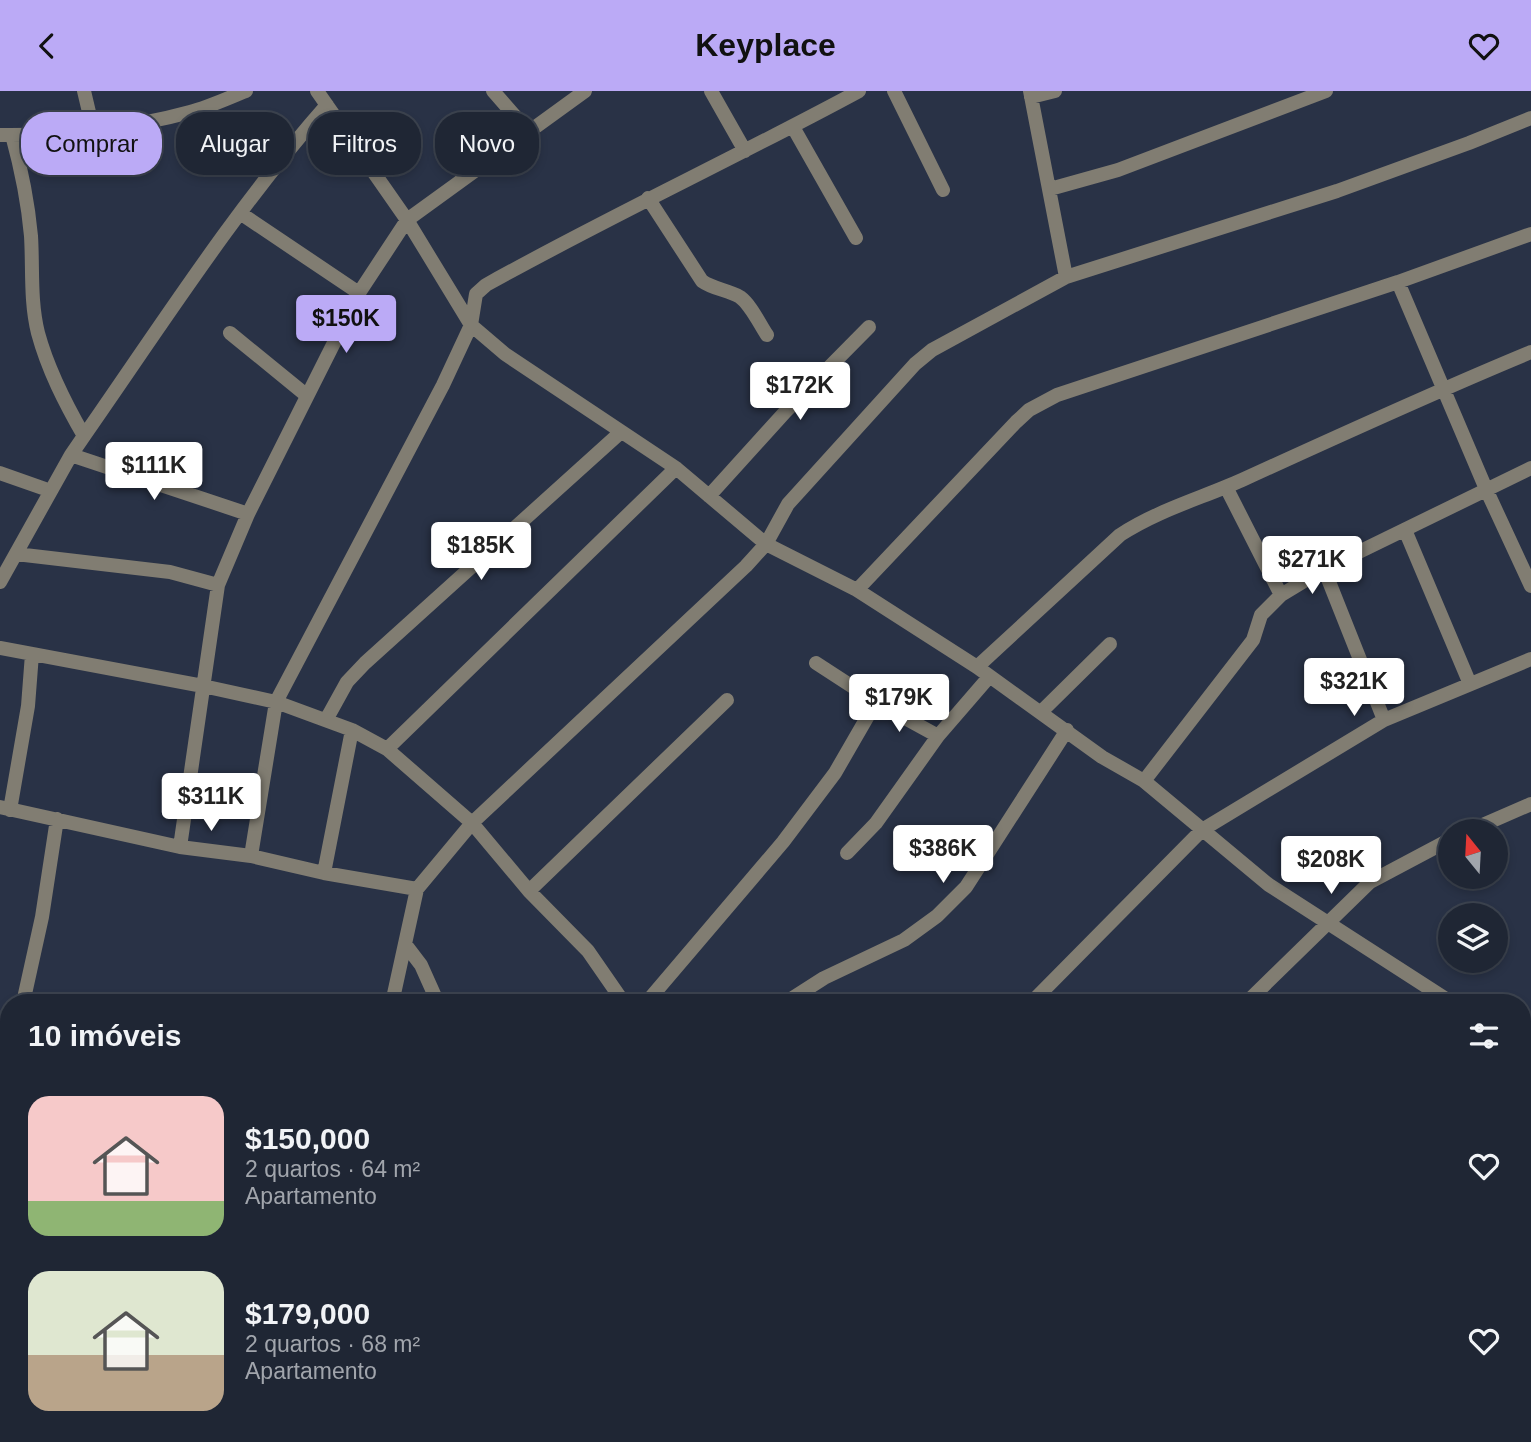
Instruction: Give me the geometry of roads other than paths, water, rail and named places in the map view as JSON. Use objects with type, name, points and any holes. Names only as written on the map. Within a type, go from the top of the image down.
[{"type":"street","points":[[84,91],[89,112]]},
{"type":"street","points":[[162,117],[191,112],[246,91]]},
{"type":"street","points":[[317,91],[407,220],[471,325],[505,354],[676,468],[766,544],[858,590],[977,667],[1102,757],[1144,781],[1269,885],[1438,994]]},
{"type":"street","points":[[493,91],[511,112]]},
{"type":"street","points":[[539,123],[585,91]]},
{"type":"street","points":[[711,91],[745,151]]},
{"type":"street","points":[[251,856],[276,702],[443,385],[471,325],[477,295],[485,285],[648,198],[793,127],[859,91]]},
{"type":"street","points":[[894,91],[943,190]]},
{"type":"street","points":[[1055,91],[1030,94],[1066,277]]},
{"type":"street","points":[[1050,189],[1118,170],[1326,91]]},
{"type":"street","points":[[0,582],[84,436],[240,213],[327,105]]},
{"type":"street","points":[[393,994],[417,889],[472,823],[746,566],[766,544],[788,504],[915,364],[932,350],[1066,277],[1325,195],[1531,118]]},
{"type":"street","points":[[793,127],[856,238]]},
{"type":"street","points":[[6,135],[27,206],[31,237],[33,306],[38,331],[49,369],[84,436]]},
{"type":"street","points":[[180,847],[218,585],[248,514],[359,293],[407,220],[470,175]]},
{"type":"street","points":[[648,198],[702,281],[745,301],[767,335]]},
{"type":"street","points":[[240,213],[359,293]]},
{"type":"street","points":[[858,590],[1029,410],[1058,395],[1398,282],[1531,234]]},
{"type":"street","points":[[1398,282],[1486,489],[1531,586]]},
{"type":"street","points":[[709,496],[786,411],[869,327]]},
{"type":"street","points":[[230,333],[306,395]]},
{"type":"street","points":[[977,667],[1121,535],[1138,523],[1531,352]]},
{"type":"street","points":[[326,720],[347,682],[365,663],[621,432]]},
{"type":"street","points":[[71,455],[248,514]]},
{"type":"street","points":[[387,749],[676,468]]},
{"type":"street","points":[[1144,781],[1253,639],[1261,615],[1281,595],[1324,569],[1531,468]]},
{"type":"street","points":[[0,473],[51,491]]},
{"type":"street","points":[[1226,487],[1281,595]]},
{"type":"street","points":[[1405,530],[1470,684]]},
{"type":"street","points":[[16,554],[170,572],[218,585]]},
{"type":"street","points":[[1324,569],[1384,720]]},
{"type":"street","points":[[1041,712],[1110,644]]},
{"type":"street","points":[[0,648],[276,702],[352,730],[387,749],[472,823],[529,891],[588,951],[619,994]]},
{"type":"street","points":[[32,654],[28,706],[5,809],[180,847],[251,856],[324,873],[417,889]]},
{"type":"street","points":[[1040,994],[1202,830],[1384,720],[1531,659]]},
{"type":"street","points":[[816,663],[876,702],[939,736]]},
{"type":"street","points":[[848,853],[876,823],[939,736],[989,677]]},
{"type":"street","points":[[529,891],[727,700]]},
{"type":"street","points":[[654,994],[783,842],[835,773],[876,702]]},
{"type":"street","points":[[324,873],[352,730]]},
{"type":"street","points":[[799,994],[824,978],[904,940],[937,916],[966,887],[1067,730]]},
{"type":"street","points":[[1497,819],[1531,804]]},
{"type":"street","points":[[25,994],[42,917],[57,819]]},
{"type":"street","points":[[1255,994],[1370,882],[1438,846]]},
{"type":"street","points":[[405,944],[421,965],[434,994]]}]
